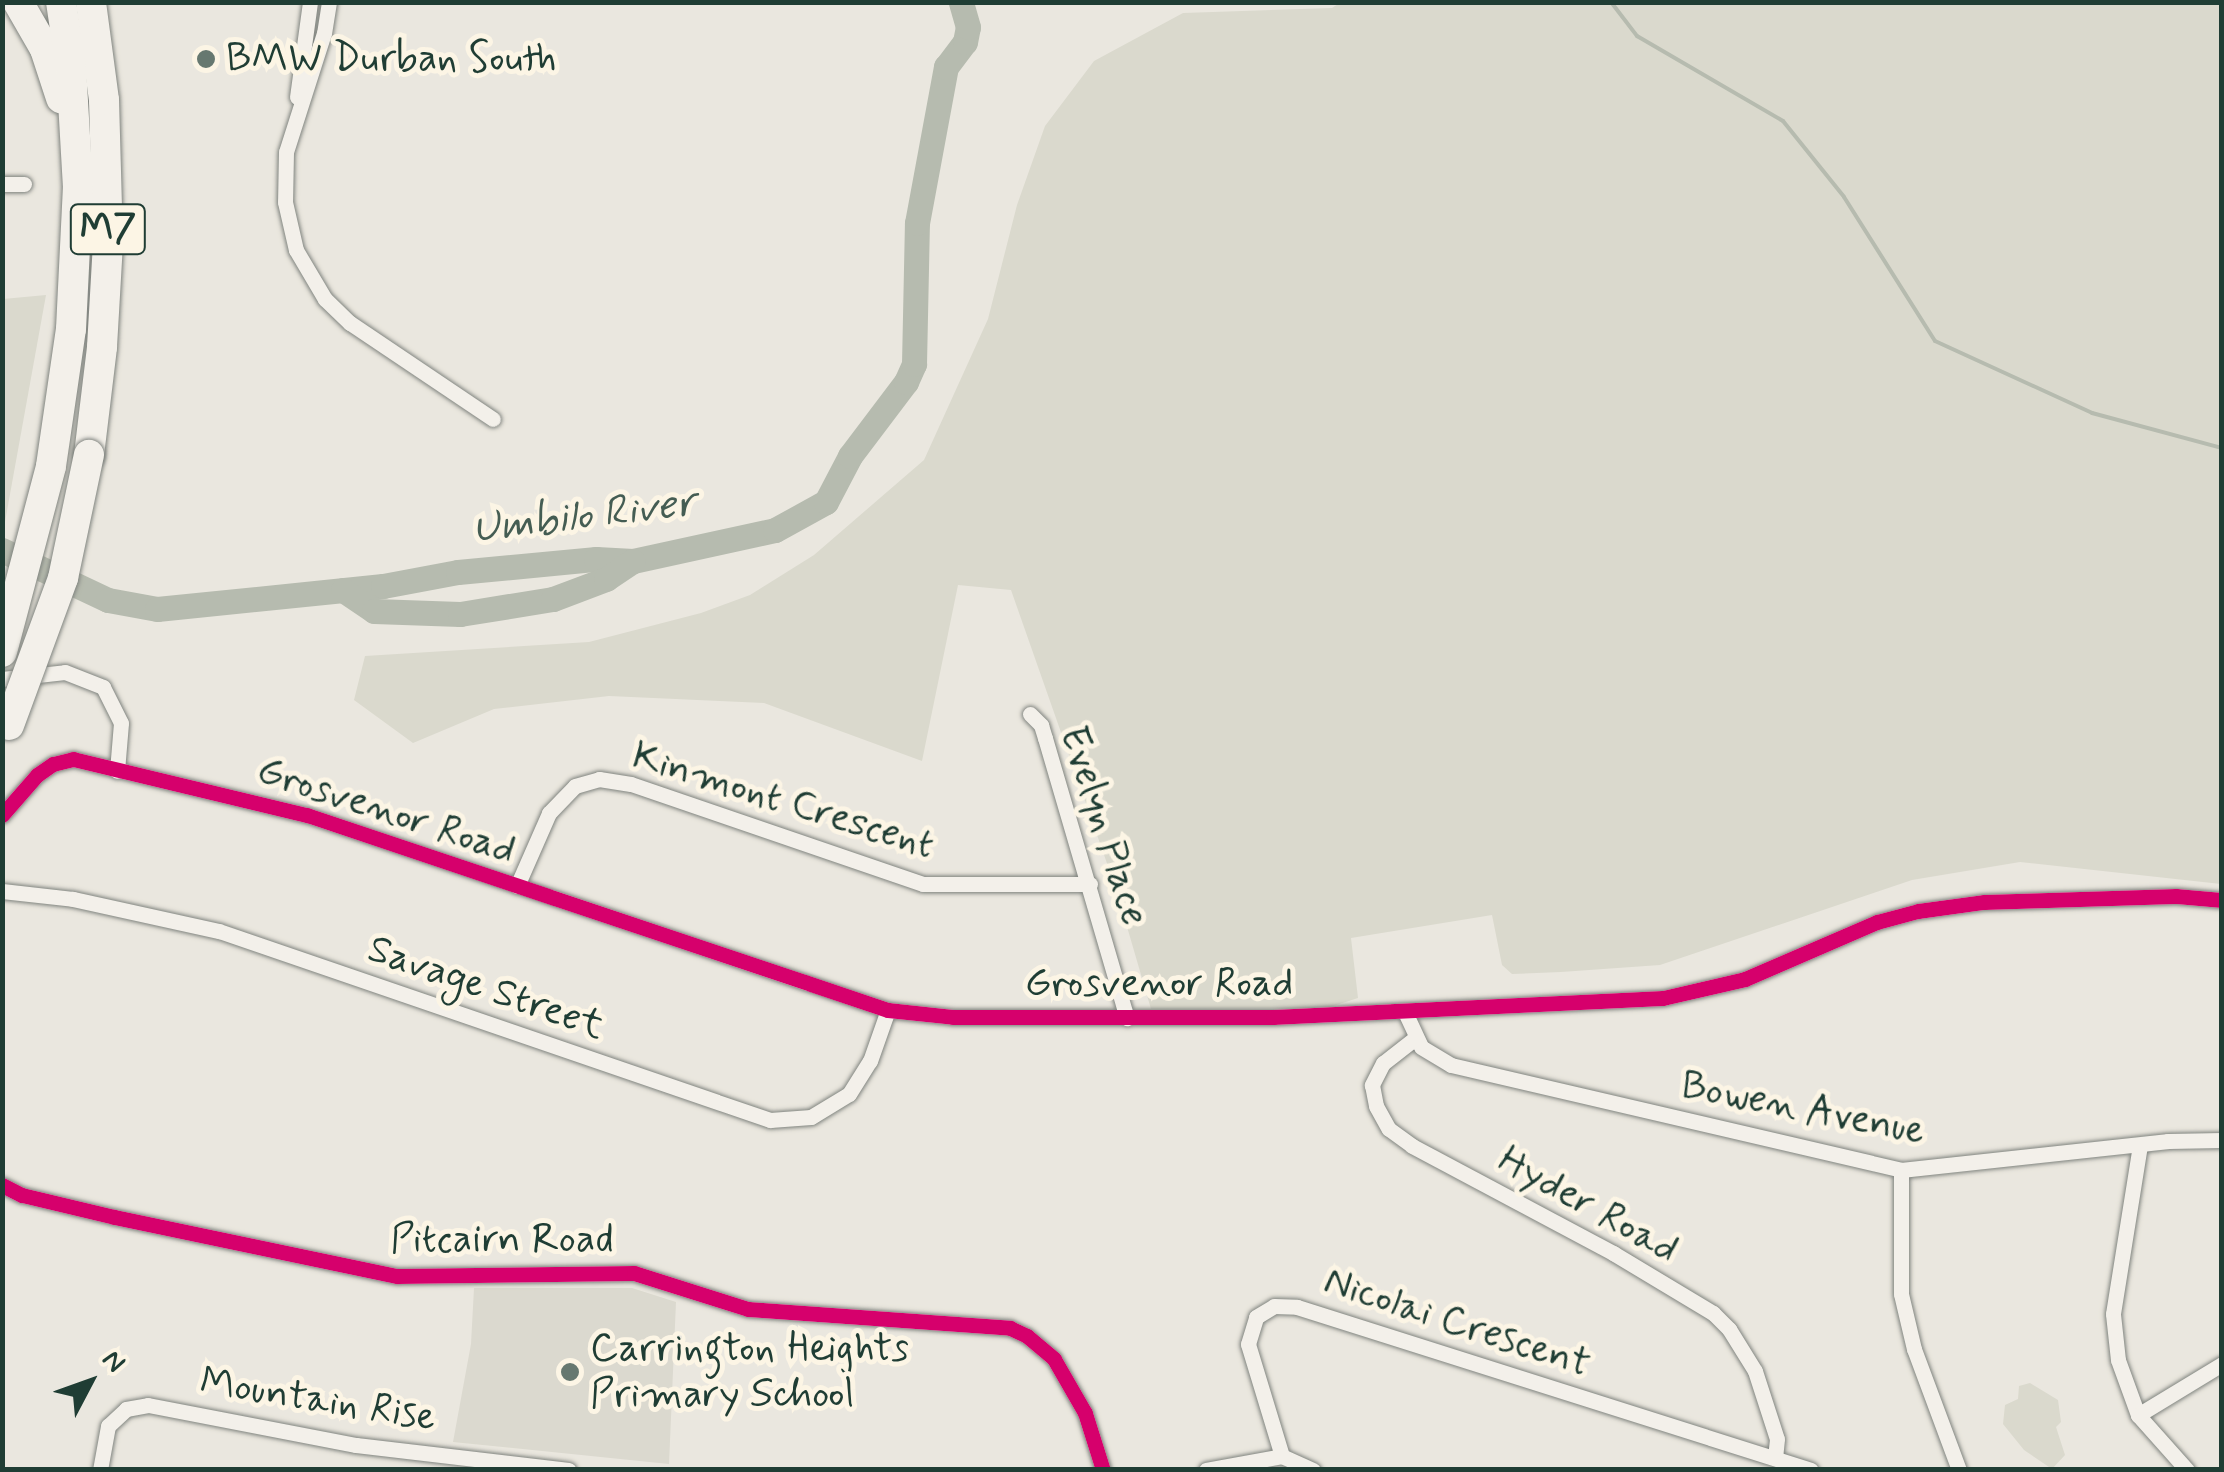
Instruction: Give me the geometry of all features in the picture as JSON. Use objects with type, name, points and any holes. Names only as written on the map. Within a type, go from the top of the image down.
[{"type":"highway","points":[[18,2],[45,48],[76,144]]},
{"type":"highway","name":"M7","points":[[2,652],[30,561],[58,431],[71,329],[76,144],[61,2]]},
{"type":"highway","name":"M7","points":[[6,732],[63,578],[89,455],[107,288],[104,100],[90,2]]},
{"type":"highway","points":[[104,100],[105,30],[115,2]]},
{"type":"street","points":[[310,2],[294,121],[286,152],[285,202],[296,250],[314,284],[361,332],[492,418]]},
{"type":"street","points":[[294,121],[310,82],[329,2]]},
{"type":"street","points":[[2,184],[24,184]]},
{"type":"street","points":[[2,678],[65,672],[103,687],[121,723],[117,771]]},
{"type":"street","name":"Evelyn Place","points":[[1030,714],[1041,725],[1126,1018]]},
{"type":"street","name":"Grosvenor Road","points":[[2,814],[22,788],[53,764],[74,760],[306,815],[888,1010],[953,1017],[1405,1012],[1685,994],[1745,978],[1877,922],[1918,911],[1984,902],[2176,896],[2222,900]]},
{"type":"street","name":"Kinmont Crescent","points":[[517,886],[548,813],[575,786],[599,779],[631,784],[923,884],[1090,884]]},
{"type":"street","name":"Savage Street","points":[[2,891],[84,901],[219,931],[770,1120],[811,1117],[848,1094],[870,1061],[888,1010]]},
{"type":"street","points":[[1405,1012],[1414,1038]]},
{"type":"street","name":"Bowen Avenue","points":[[1414,1038],[1436,1060],[1452,1065],[1901,1170],[2222,1140]]},
{"type":"street","name":"Hyder Road","points":[[1414,1038],[1383,1063],[1372,1085],[1376,1106],[1388,1128],[1412,1146],[1613,1253],[1713,1314],[1729,1328],[1755,1371],[1777,1439],[1775,1458]]},
{"type":"street","points":[[2140,1145],[2114,1314],[2118,1360],[2138,1414],[2186,1470]]},
{"type":"street","points":[[1901,1170],[1901,1294],[1914,1349],[1959,1470]]},
{"type":"street","name":"Pitcairn Road","points":[[2,1185],[22,1194],[114,1217],[397,1276],[634,1273],[748,1310],[1010,1328],[1040,1346],[1064,1375],[1085,1413],[1103,1470]]},
{"type":"street","name":"Nicolai Crescent","points":[[1282,1456],[1248,1344],[1256,1318],[1265,1310],[1287,1304],[1811,1470]]},
{"type":"street","points":[[2138,1414],[2222,1364]]},
{"type":"street","name":"Mountain Rise","points":[[100,1470],[108,1426],[136,1406],[356,1444],[569,1470]]},
{"type":"street","points":[[1206,1470],[1282,1456],[1313,1470]]},
{"type":"shaded area","points":[[1341,2],[2221,3],[2221,884],[2020,862],[1912,880],[1660,965],[1561,972],[1512,974],[1502,965],[1492,915],[1351,938],[1358,998],[1327,1008],[1151,1009],[1116,889],[1011,590],[958,585],[922,761],[764,703],[609,696],[494,709],[413,743],[354,700],[365,656],[589,642],[701,613],[750,595],[814,555],[924,460],[988,319],[1017,205],[1045,126],[1094,61],[1183,13],[1332,8]]},
{"type":"shaded area","points":[[46,295],[3,533],[3,299]]},
{"type":"shaded area","name":"Carrington Heights Primary School","points":[[474,1288],[632,1288],[676,1302],[669,1464],[453,1442],[471,1344]]},
{"type":"shaded area","points":[[2030,1383],[2058,1400],[2061,1422],[2056,1427],[2065,1455],[2052,1469],[2024,1450],[2003,1424],[2005,1405],[2018,1399],[2019,1386]]},
{"type":"waterway","name":"Umbilo River","points":[[2,550],[108,600],[157,609],[383,586],[458,572],[596,559],[633,561],[775,530],[826,502],[850,456],[906,382],[914,364],[917,223],[946,67],[965,42],[968,27],[961,2]]},
{"type":"waterway","points":[[1611,2],[1637,36],[1783,121],[1844,197],[1935,341],[2092,413],[2222,448]]},
{"type":"waterway","points":[[343,590],[374,611],[460,614],[553,599],[606,579],[633,561]]},
{"type":"cycle path","points":[[2,815],[37,775],[53,764],[73,759],[307,815],[888,1010],[953,1017],[1273,1017],[1663,998],[1745,979],[1877,922],[1918,911],[1984,902],[2176,896],[2222,900]]},
{"type":"cycle path","points":[[2,1185],[22,1195],[114,1217],[397,1276],[634,1273],[748,1309],[1010,1328],[1027,1336],[1054,1359],[1085,1413],[1103,1470]]},
{"type":"place","name":"BMW Durban South","points":[[206,59]]},
{"type":"place","name":"Carrington Heights Primary School","points":[[570,1372]]}]
